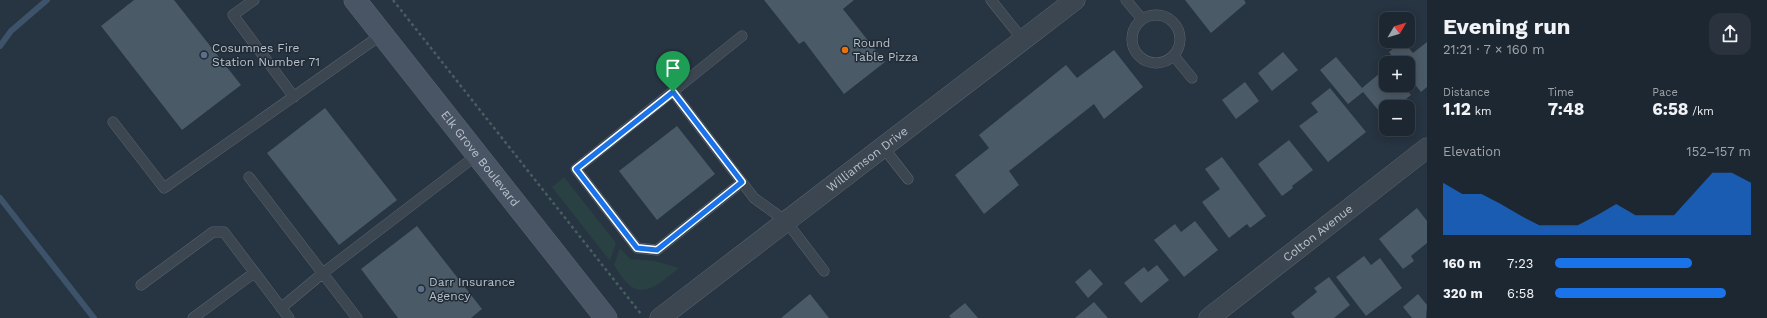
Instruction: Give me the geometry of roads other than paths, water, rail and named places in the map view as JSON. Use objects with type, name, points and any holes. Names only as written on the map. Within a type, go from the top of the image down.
[{"type":"main road","name":"Elk Grove Boulevard","points":[[355,0],[381,35],[477,155],[598,315]]},
{"type":"street","name":"Williamson Drive","points":[[660,318],[1075,0]]},
{"type":"street","name":"Colton Avenue","points":[[1209,318],[1427,148]]},
{"type":"lane","points":[[254,0],[233,15],[294,97]]},
{"type":"lane","points":[[991,0],[1023,40]]},
{"type":"lane","points":[[1126,0],[1142,19]]},
{"type":"lane","points":[[1158,14],[1166,16],[1173,21],[1180,34],[1178,49],[1174,56],[1160,63],[1145,61],[1134,49],[1132,33],[1136,25],[1142,19],[1158,14]]},
{"type":"lane","points":[[113,122],[164,188],[381,35]]},
{"type":"lane","points":[[742,36],[576,169],[637,248],[657,250],[742,182]]},
{"type":"lane","points":[[1174,56],[1192,78]]},
{"type":"lane","points":[[673,92],[754,198],[786,221],[824,271]]},
{"type":"lane","points":[[883,147],[908,179]]},
{"type":"lane","points":[[281,308],[323,273],[477,155]]},
{"type":"lane","points":[[249,177],[357,318]]},
{"type":"lane","points":[[142,286],[214,232],[224,232],[288,318]]},
{"type":"lane","points":[[193,318],[254,273]]},
{"type":"waterway","points":[[0,46],[11,31],[47,0]]},
{"type":"waterway","points":[[0,198],[94,318]]},
{"type":"place","name":"Round Table Pizza","points":[[845,50]]},
{"type":"place","name":"Cosumnes Fire Station Number 71","points":[[204,55]]},
{"type":"place","name":"Darr Insurance Agency","points":[[421,289]]}]
